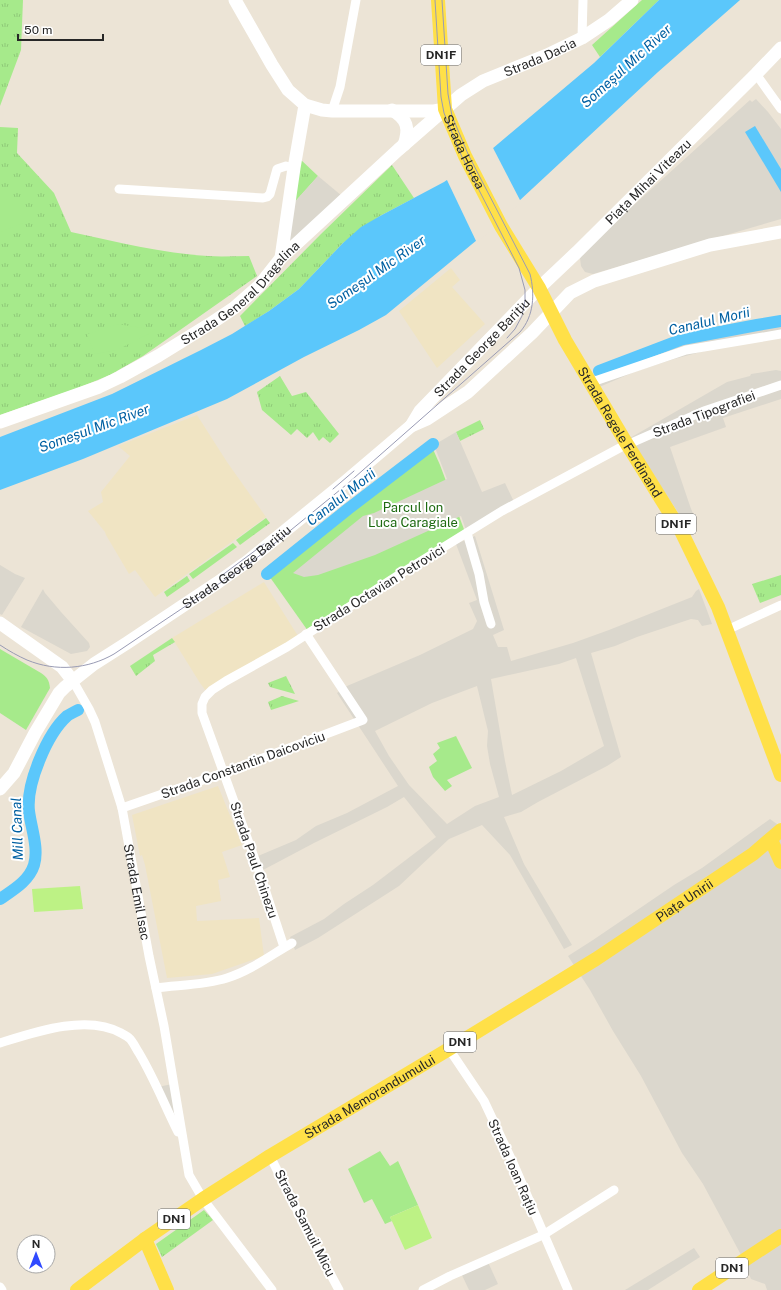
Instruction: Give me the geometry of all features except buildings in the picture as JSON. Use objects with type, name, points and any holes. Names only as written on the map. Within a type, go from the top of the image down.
[{"type":"main road","points":[[235,0],[279,77],[288,90],[305,105],[332,111],[434,111],[445,109]]},
{"type":"main road","name":"Strada Horea","points":[[438,0],[445,109],[466,156],[501,226],[539,288]]},
{"type":"main road","name":"Strada Dacia","points":[[445,109],[461,95],[483,81],[547,55],[582,38],[608,20],[632,0]]},
{"type":"main road","name":"Piața Mihai Viteazu","points":[[539,288],[583,247],[781,48]]},
{"type":"main road","points":[[281,258],[305,105]]},
{"type":"main road","name":"Strada General Dragalina","points":[[0,422],[99,387],[138,368],[234,308],[259,286],[281,258],[445,109]]},
{"type":"main road","points":[[392,110],[402,117],[406,124],[407,136],[404,145]]},
{"type":"main road","points":[[551,312],[570,293],[594,281],[710,245],[781,232]]},
{"type":"main road","name":"Strada Regele Ferdinand","points":[[539,288],[560,331],[590,383],[681,531],[708,585],[727,630],[781,776]]},
{"type":"main road","name":"Strada George Barițiu","points":[[411,426],[420,411],[539,288]]},
{"type":"main road","name":"Strada George Barițiu","points":[[0,789],[14,773],[35,733],[59,693],[94,664],[128,643],[248,561],[411,426],[428,419],[468,392],[551,312]]},
{"type":"main road","name":"Strada Emil Isac","points":[[0,623],[54,661],[65,670],[73,681]]},
{"type":"main road","name":"Piața Unirii","points":[[596,958],[753,854],[781,830]]},
{"type":"main road","points":[[770,840],[781,862]]},
{"type":"main road","name":"Strada Memorandumului","points":[[145,1239],[203,1199],[270,1156],[449,1049],[596,958]]},
{"type":"main road","name":"DN1","points":[[699,1290],[781,1236]]},
{"type":"main road","name":"DN1","points":[[77,1290],[145,1239],[167,1290]]},
{"type":"street","points":[[332,111],[340,87],[356,0]]},
{"type":"street","points":[[582,38],[583,0]]},
{"type":"street","points":[[756,74],[781,109]]},
{"type":"street","points":[[119,189],[263,198],[270,194],[277,168],[286,166],[294,168]]},
{"type":"street","points":[[590,383],[686,350],[781,334]]},
{"type":"street","name":"Strada Tipografiei","points":[[627,445],[704,411],[781,386]]},
{"type":"street","name":"Strada Octavian Petrovici","points":[[223,773],[202,713],[202,704],[205,697],[212,690],[287,646],[502,512],[627,445]]},
{"type":"street","points":[[467,533],[491,624]]},
{"type":"street","points":[[727,630],[781,605]]},
{"type":"street","name":"Strada Constantin Daicoviciu","points":[[122,808],[223,773],[363,720],[306,634]]},
{"type":"street","name":"Strada Emil Isac","points":[[73,681],[95,722],[122,808],[164,1026],[189,1175],[203,1199],[272,1290]]},
{"type":"street","name":"Strada Paul Chinezu","points":[[156,988],[212,982],[226,978],[242,972],[288,945],[223,773]]},
{"type":"street","points":[[0,1043],[40,1031],[64,1027],[84,1025],[116,1030],[130,1038],[147,1067],[183,1144]]},
{"type":"street","name":"Strada Ioan Rațiu","points":[[449,1049],[484,1101],[514,1165],[568,1290]]},
{"type":"street","name":"Strada Samuil Micu","points":[[270,1156],[339,1290]]},
{"type":"street","points":[[423,1290],[450,1276],[544,1235],[614,1190]]},
{"type":"shaded area","points":[[756,99],[781,129],[781,219],[593,274],[585,272],[581,266],[580,258],[584,250],[750,100],[752,102]]},
{"type":"shaded area","points":[[318,176],[342,196],[287,249],[292,205]]},
{"type":"shaded area","points":[[451,268],[460,280],[452,287],[485,324],[437,368],[399,311]]},
{"type":"shaded area","points":[[781,326],[781,337],[712,349],[674,359],[634,372],[597,388],[592,375],[684,343]]},
{"type":"shaded area","points":[[776,370],[781,371],[781,399],[723,418],[726,427],[670,447],[697,524],[688,528],[630,438],[727,382],[750,376],[751,374]]},
{"type":"shaded area","points":[[197,415],[227,462],[266,517],[155,597],[135,570],[129,574],[105,532],[88,511],[103,502],[101,492],[130,456],[118,446]]},
{"type":"shaded area","points":[[456,432],[482,492],[505,483],[515,504],[467,533],[461,516],[375,555],[318,575],[304,577],[293,573],[363,516],[374,513],[447,479],[434,445]]},
{"type":"shaded area","points":[[475,536],[504,630],[493,635],[498,647],[507,647],[511,661],[573,643],[609,630],[692,597],[699,589],[712,624],[702,626],[698,620],[691,619],[591,653],[621,757],[521,812],[504,817],[524,864],[572,945],[564,949],[510,855],[482,825],[449,839],[399,886],[318,938],[295,950],[290,937],[324,919],[373,885],[436,837],[404,797],[263,870],[258,856],[296,840],[316,826],[347,813],[398,786],[337,693],[347,686],[420,655],[473,629],[477,621],[469,603],[477,600],[456,544]],"holes":[[[576,658],[604,746],[561,771],[512,795],[491,679],[559,664]],[[477,686],[488,731],[487,746],[490,764],[499,797],[475,806],[447,824],[409,785],[389,756],[375,731],[432,703]]]},
{"type":"shaded area","points":[[0,565],[25,578],[2,615],[0,614]]},
{"type":"shaded area","points":[[264,582],[298,636],[206,691],[172,638]]},
{"type":"shaded area","points":[[43,589],[61,612],[89,643],[90,647],[87,651],[71,654],[21,627]]},
{"type":"shaded area","points":[[218,786],[242,845],[222,852],[230,877],[218,880],[221,901],[196,906],[197,921],[259,918],[264,956],[212,974],[167,978],[145,865],[142,855],[140,856],[132,815]]},
{"type":"shaded area","points":[[770,819],[781,827],[781,1290],[767,1290],[765,1284],[751,1279],[740,1253],[703,1184],[682,1153],[641,1076],[568,956],[702,868]]},
{"type":"shaded area","points":[[172,1084],[182,1138],[158,1087]]},
{"type":"shaded area","points":[[694,1248],[700,1257],[648,1290],[625,1290]]},
{"type":"shaded area","points":[[487,1260],[498,1284],[485,1290],[469,1290],[460,1271]]},
{"type":"green space","points":[[0,0],[23,0],[21,50],[0,106]]},
{"type":"green space","points":[[642,0],[659,0],[600,57],[592,45]]},
{"type":"green space","points":[[0,127],[18,128],[17,153],[54,193],[71,232],[140,247],[191,255],[249,256],[257,276],[143,356],[110,375],[78,388],[0,415]]},
{"type":"green space","points":[[300,159],[318,176],[292,205]]},
{"type":"green space","points":[[392,165],[414,198],[380,216],[343,243],[299,289],[245,326],[240,316]]},
{"type":"green space","points":[[0,194],[31,220],[0,232]]},
{"type":"green space","points":[[117,324],[156,330],[117,350],[95,354],[87,334]]},
{"type":"green space","points":[[280,376],[292,396],[306,392],[339,434],[330,443],[323,437],[319,441],[313,432],[307,438],[297,429],[291,435],[262,410],[257,392]]},
{"type":"green space","points":[[480,420],[484,429],[460,441],[456,432]]},
{"type":"green space","name":"Parcul Ion Luca Caragiale","points":[[432,447],[465,532],[308,631],[267,573]]},
{"type":"green space","points":[[266,518],[270,523],[240,545],[236,540]]},
{"type":"green space","points":[[233,543],[237,547],[193,579],[189,574]]},
{"type":"green space","points":[[781,575],[781,595],[760,603],[752,584]]},
{"type":"green space","points":[[187,576],[190,581],[167,597],[164,592]]},
{"type":"green space","points":[[172,638],[175,642],[153,655],[155,661],[136,676],[130,666]]},
{"type":"green space","points":[[0,649],[41,673],[46,677],[49,683],[50,688],[26,730],[0,713]]},
{"type":"green space","points":[[286,676],[295,694],[270,687],[268,683]]},
{"type":"green space","points":[[282,696],[299,701],[271,710],[268,702]]},
{"type":"green space","points":[[456,736],[472,768],[447,780],[452,786],[445,791],[433,777],[429,767],[437,761],[433,754],[440,748],[437,743]]},
{"type":"green space","points":[[80,886],[83,909],[34,912],[32,889]]},
{"type":"green space","points":[[380,1151],[390,1166],[398,1161],[418,1205],[390,1217],[392,1221],[385,1224],[372,1199],[364,1203],[348,1169]]},
{"type":"green space","points":[[418,1205],[432,1238],[405,1250],[390,1217]]},
{"type":"green space","points":[[204,1210],[213,1220],[162,1257],[156,1244]]},
{"type":"water","name":"Someşul Mic River","points":[[659,0],[740,0],[658,72],[477,240],[386,315],[227,399],[83,459],[0,490],[0,437],[112,394],[232,334],[269,311],[299,289],[343,243],[361,227],[444,182],[492,149],[594,63]]},
{"type":"water","points":[[755,126],[781,169],[781,192],[745,132]]},
{"type":"pier","points":[[492,146],[521,202],[477,243],[446,178]]},
{"type":"waterway","name":"Canalul Morii","points":[[599,371],[683,339],[781,321]]},
{"type":"waterway","name":"Canalul Morii","points":[[267,574],[348,509],[433,444]]},
{"type":"waterway","name":"Mill Canal","points":[[0,899],[15,889],[32,871],[36,852],[29,811],[29,800],[34,774],[39,760],[52,735],[67,716],[78,710]]},
{"type":"tram line","points":[[435,0],[441,97],[444,113],[462,157],[519,268],[525,290],[522,316],[515,329],[507,338]]},
{"type":"tram line","points":[[0,645],[27,660],[38,664],[60,667],[83,666],[114,654],[253,561],[346,485],[525,326],[531,312],[533,297],[530,274],[468,154],[452,116],[448,94],[442,0]]},
{"type":"tram line","points":[[333,489],[354,471]]},
{"type":"tram line","points":[[221,576],[264,544]]}]
